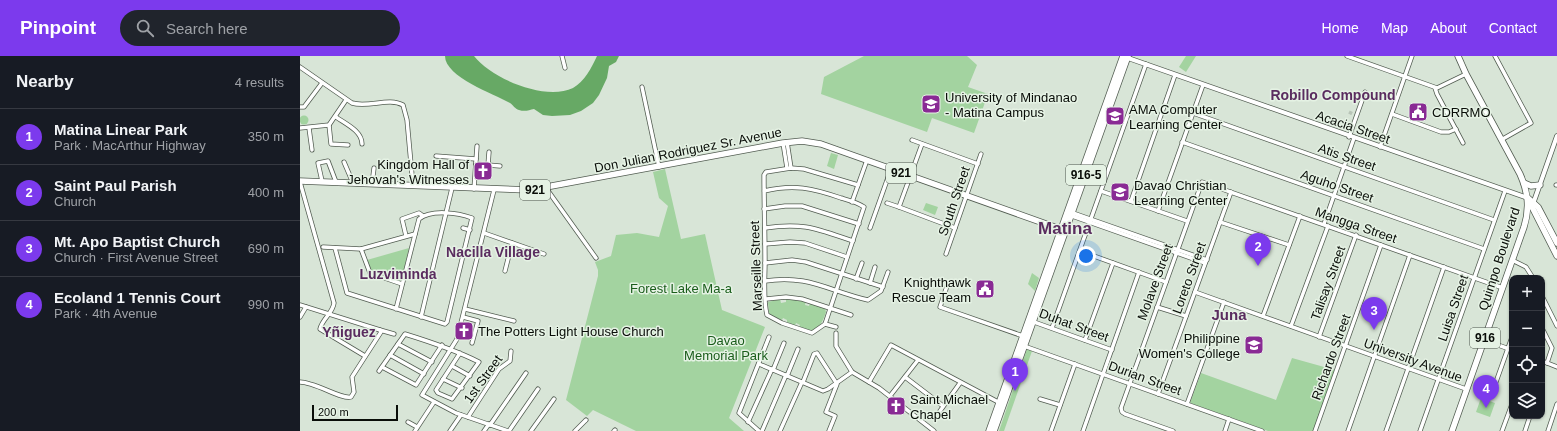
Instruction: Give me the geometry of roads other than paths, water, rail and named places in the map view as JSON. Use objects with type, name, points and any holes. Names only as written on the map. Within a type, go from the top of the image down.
[{"type":"main road","name":"916-5","points":[[1064,231],[1072,215],[1106,110],[1126,56]]},
{"type":"main road","name":"Quimpo Boulevard","points":[[1452,431],[1527,217],[1528,198],[1524,183],[1466,74],[1458,56]]},
{"type":"main road","name":"916-5","points":[[989,431],[1001,404],[1099,132]]},
{"type":"main road","name":"Don Julian Rodriguez Sr. Avenue","points":[[300,182],[322,181],[517,191],[546,188],[802,141],[818,143],[1064,231]]},
{"type":"main road","points":[[1524,183],[1531,186],[1540,185]]},
{"type":"main road","points":[[1528,198],[1557,243]]},
{"type":"main road","points":[[1533,205],[1557,256]]},
{"type":"main road","name":"916-5","points":[[1022,346],[1023,336],[1031,321]]},
{"type":"main road","name":"916-5","points":[[994,431],[1001,404]]},
{"type":"street","points":[[562,56],[565,68]]},
{"type":"street","name":"Acacia Street","points":[[1126,56],[1203,85],[1504,191],[1528,198]]},
{"type":"street","points":[[1347,56],[1435,88],[1441,88],[1466,74]]},
{"type":"street","points":[[1361,60],[1362,56]]},
{"type":"street","points":[[1380,147],[1412,56]]},
{"type":"street","points":[[1495,56],[1531,123],[1502,140]]},
{"type":"street","points":[[1052,328],[1146,64]]},
{"type":"street","points":[[300,66],[346,100],[355,104],[398,103],[403,105],[407,120],[413,186]]},
{"type":"street","points":[[1130,201],[1175,75]]},
{"type":"street","points":[[300,107],[304,107],[322,83]]},
{"type":"street","points":[[1158,211],[1203,85]]},
{"type":"street","points":[[642,87],[659,167]]},
{"type":"street","points":[[1435,88],[1463,143]]},
{"type":"street","points":[[1349,136],[1363,92]]},
{"type":"street","points":[[300,128],[329,125],[336,117],[346,100]]},
{"type":"street","name":"Atis Street","points":[[1193,114],[1494,220]]},
{"type":"street","points":[[1392,114],[1441,132],[1449,132],[1456,129]]},
{"type":"street","points":[[336,117],[357,132],[361,137],[362,144]]},
{"type":"street","points":[[329,125],[331,144],[348,145]]},
{"type":"street","points":[[310,128],[312,150]]},
{"type":"street","points":[[1527,217],[1533,205],[1557,136]]},
{"type":"street","points":[[1291,326],[1354,138]]},
{"type":"street","points":[[912,140],[978,164]]},
{"type":"street","name":"Aguho Street","points":[[1182,142],[1484,249]]},
{"type":"street","points":[[785,143],[789,168]]},
{"type":"street","points":[[900,208],[922,144]]},
{"type":"street","points":[[474,189],[476,146]]},
{"type":"street","points":[[488,165],[489,152]]},
{"type":"street","name":"South Street","points":[[946,254],[981,154]]},
{"type":"street","points":[[436,156],[476,159]]},
{"type":"street","points":[[852,202],[867,160]]},
{"type":"street","points":[[322,181],[318,163],[328,161],[336,182]]},
{"type":"street","points":[[344,162],[353,183]]},
{"type":"street","points":[[476,164],[500,166]]},
{"type":"street","points":[[372,184],[374,168]]},
{"type":"street","name":"Marseille Street","points":[[825,324],[812,333],[782,323],[767,315],[765,281],[765,172],[789,168],[811,171],[858,185]]},
{"type":"street","points":[[870,228],[891,169]]},
{"type":"street","points":[[300,182],[334,303],[332,310],[321,324],[321,330],[365,356]]},
{"type":"street","name":"Mangga Street","points":[[1202,182],[1503,288]]},
{"type":"street","name":"Molave Street","points":[[1172,431],[1122,412],[1121,408],[1202,182]]},
{"type":"street","points":[[764,191],[777,188],[802,187],[864,206],[825,324],[836,327]]},
{"type":"street","points":[[421,317],[447,214],[452,188]]},
{"type":"street","points":[[546,188],[596,258]]},
{"type":"street","points":[[494,190],[457,339],[422,395],[461,415],[508,431],[538,389]]},
{"type":"street","points":[[1101,191],[1187,221]]},
{"type":"street","name":"Luisa Street","points":[[1420,431],[1504,191]]},
{"type":"street","name":"Loreto Street","points":[[1158,394],[1231,192]]},
{"type":"street","points":[[887,203],[955,228]]},
{"type":"street","points":[[764,209],[785,206],[802,206],[859,224]]},
{"type":"street","points":[[334,248],[347,293],[446,324],[472,218],[447,214],[423,216],[419,213],[402,219],[406,236]]},
{"type":"street","points":[[1072,215],[1206,262]]},
{"type":"street","points":[[396,309],[419,220],[423,216]]},
{"type":"street","points":[[1263,316],[1300,216]]},
{"type":"street","points":[[1220,222],[1289,245]]},
{"type":"street","points":[[765,228],[783,225],[800,225],[853,241]]},
{"type":"street","points":[[463,228],[470,230]]},
{"type":"street","points":[[484,233],[544,254]]},
{"type":"street","points":[[323,247],[362,249],[415,234]]},
{"type":"street","name":"Talisay Street","points":[[1319,336],[1356,235]]},
{"type":"street","points":[[765,244],[790,242],[805,243],[847,257]]},
{"type":"street","points":[[505,271],[512,243]]},
{"type":"street","name":"Richardo Street","points":[[1315,431],[1382,245]]},
{"type":"street","points":[[362,249],[370,273],[402,284]]},
{"type":"street","points":[[1080,251],[1166,282]]},
{"type":"street","points":[[1348,431],[1410,255]]},
{"type":"street","points":[[1512,260],[1526,267],[1531,275]]},
{"type":"street","points":[[765,263],[798,261],[883,287]]},
{"type":"street","points":[[856,279],[862,263]]},
{"type":"street","points":[[1085,340],[1113,263]]},
{"type":"street","points":[[1386,431],[1444,266]]},
{"type":"street","points":[[870,283],[875,267]]},
{"type":"street","points":[[765,281],[789,278],[801,279],[870,300],[880,292],[888,272]]},
{"type":"street","points":[[1083,431],[1139,272]]},
{"type":"street","points":[[948,283],[940,307],[1023,336]]},
{"type":"street","name":"University Avenue","points":[[1195,292],[1466,389]]},
{"type":"street","points":[[766,299],[796,298],[851,315]]},
{"type":"street","points":[[1187,404],[1224,302]]},
{"type":"street","points":[[1545,302],[1557,326]]},
{"type":"street","points":[[300,305],[394,334]]},
{"type":"street","points":[[1157,306],[1186,316]]},
{"type":"street","points":[[300,317],[306,307]]},
{"type":"street","points":[[465,309],[514,321]]},
{"type":"street","points":[[463,317],[478,321],[472,343]]},
{"type":"street","name":"Duhat Street","points":[[1031,321],[1112,350]]},
{"type":"street","points":[[300,382],[312,383],[342,397],[351,397],[354,392],[352,378],[381,333],[380,330]]},
{"type":"street","points":[[836,333],[836,346],[852,372],[890,396],[934,431]]},
{"type":"street","points":[[378,371],[405,334],[442,345],[452,349],[479,362],[462,388],[452,399],[438,393],[437,389],[460,353]]},
{"type":"street","points":[[1545,334],[1552,348],[1548,363]]},
{"type":"street","points":[[759,431],[739,414],[760,364],[769,337]]},
{"type":"street","points":[[1484,340],[1509,349]]},
{"type":"street","points":[[748,422],[784,343]]},
{"type":"street","points":[[398,344],[432,362]]},
{"type":"street","points":[[869,382],[890,344],[1001,404]]},
{"type":"street","points":[[382,367],[416,385],[442,345]]},
{"type":"street","name":"Durian Street","points":[[1022,346],[1262,431]]},
{"type":"street","points":[[762,431],[798,349]]},
{"type":"street","name":"1st Street","points":[[468,417],[499,369],[510,361],[511,351]]},
{"type":"street","points":[[1491,396],[1509,351]]},
{"type":"street","points":[[780,431],[816,353],[836,383]]},
{"type":"street","points":[[390,355],[424,374]]},
{"type":"street","points":[[890,396],[918,360]]},
{"type":"street","points":[[1545,362],[1557,367]]},
{"type":"street","points":[[760,364],[823,390],[852,372]]},
{"type":"street","points":[[1051,431],[1075,364]]},
{"type":"street","points":[[452,366],[470,376]]},
{"type":"street","points":[[484,431],[490,425],[526,373]]},
{"type":"street","points":[[905,377],[943,406]]},
{"type":"street","points":[[443,379],[462,388]]},
{"type":"street","points":[[829,431],[835,416],[826,412],[836,383]]},
{"type":"street","points":[[940,411],[960,383]]},
{"type":"street","points":[[531,431],[554,399]]},
{"type":"street","points":[[1040,399],[1060,405]]},
{"type":"street","points":[[408,422],[416,429],[434,402]]},
{"type":"street","points":[[1548,431],[1557,404]]},
{"type":"street","points":[[1502,431],[1509,412]]},
{"type":"street","points":[[450,431],[461,415]]},
{"type":"street","points":[[1224,431],[1229,419]]},
{"type":"street","points":[[1525,431],[1529,419]]},
{"type":"street","points":[[575,431],[586,420]]},
{"type":"tunnel","points":[[1349,112],[1353,114]]},
{"type":"place","name":"University of Mindanao - Matina Campus","points":[[931,104]]},
{"type":"place","name":"CDRRMO","points":[[1418,112]]},
{"type":"place","name":"AMA Computer Learning Center","points":[[1115,116]]},
{"type":"place","name":"Kingdom Hall of Jehovah's Witnesses","points":[[483,171]]},
{"type":"place","name":"Davao Christian Learning Center","points":[[1120,192]]},
{"type":"place","name":"Saint Paul Parish","points":[[1258,266]]},
{"type":"place","name":"Knighthawk Rescue Team","points":[[985,289]]},
{"type":"place","name":"Mt. Apo Baptist Church","points":[[1374,330]]},
{"type":"place","name":"The Potters Light House Church","points":[[464,331]]},
{"type":"place","name":"Philippine Women's College","points":[[1254,345]]},
{"type":"place","name":"Matina Linear Park","points":[[1015,391]]},
{"type":"place","name":"Saint Michael Chapel","points":[[896,406]]},
{"type":"place","name":"Ecoland 1 Tennis Court","points":[[1486,408]]},
{"type":"district","name":"Robillo Compound","points":[[1333,95]]},
{"type":"district","name":"Matina","points":[[1065,228]]},
{"type":"district","name":"Nacilla Village","points":[[493,252]]},
{"type":"district","name":"Luzviminda","points":[[398,274]]},
{"type":"district","name":"Juna","points":[[1229,314]]},
{"type":"district","name":"Yñiguez","points":[[349,332]]},
{"type":"park label","name":"Forest Lake Ma-a","points":[[681,288]]},
{"type":"park label","name":"Davao Memorial Park","points":[[726,348]]}]
